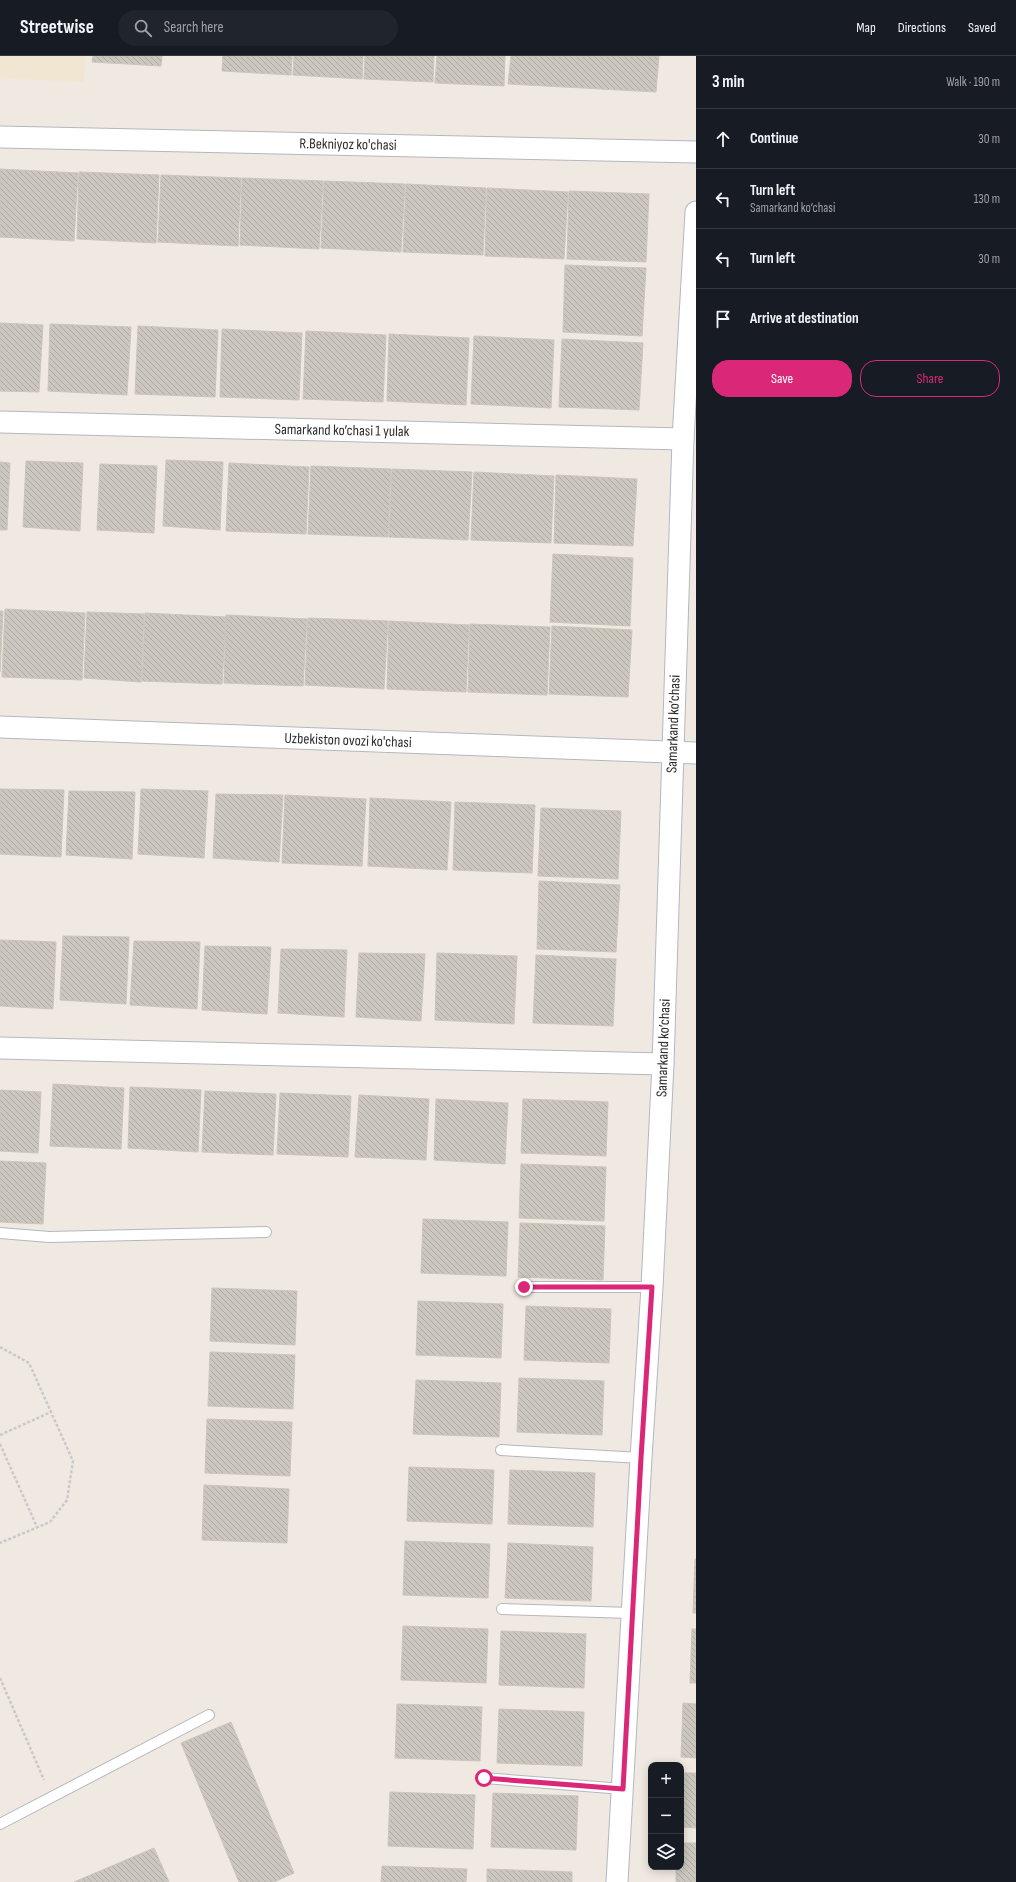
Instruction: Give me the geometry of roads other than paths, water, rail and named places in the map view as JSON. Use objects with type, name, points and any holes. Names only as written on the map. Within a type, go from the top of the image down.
[{"type":"street","name":"R.Bekniyoz ko'chasi","points":[[0,137],[696,152]]},
{"type":"street","name":"Samarkand ko’chasi","points":[[617,1882],[652,1287],[663,1064],[683,439],[696,212]]},
{"type":"street","name":"Samarkand ko’chasi 1 yulak","points":[[0,422],[683,439]]},
{"type":"street","name":"Uzbekiston ovozi ko'chasi","points":[[0,727],[696,753]]},
{"type":"street","points":[[0,1048],[663,1064]]},
{"type":"lane","points":[[0,1233],[49,1236],[266,1232]]},
{"type":"lane","points":[[524,1287],[652,1287]]},
{"type":"lane","points":[[501,1450],[641,1458]]},
{"type":"lane","points":[[502,1609],[632,1614]]},
{"type":"lane","points":[[0,1824],[209,1715]]},
{"type":"lane","points":[[484,1778],[623,1789]]}]
